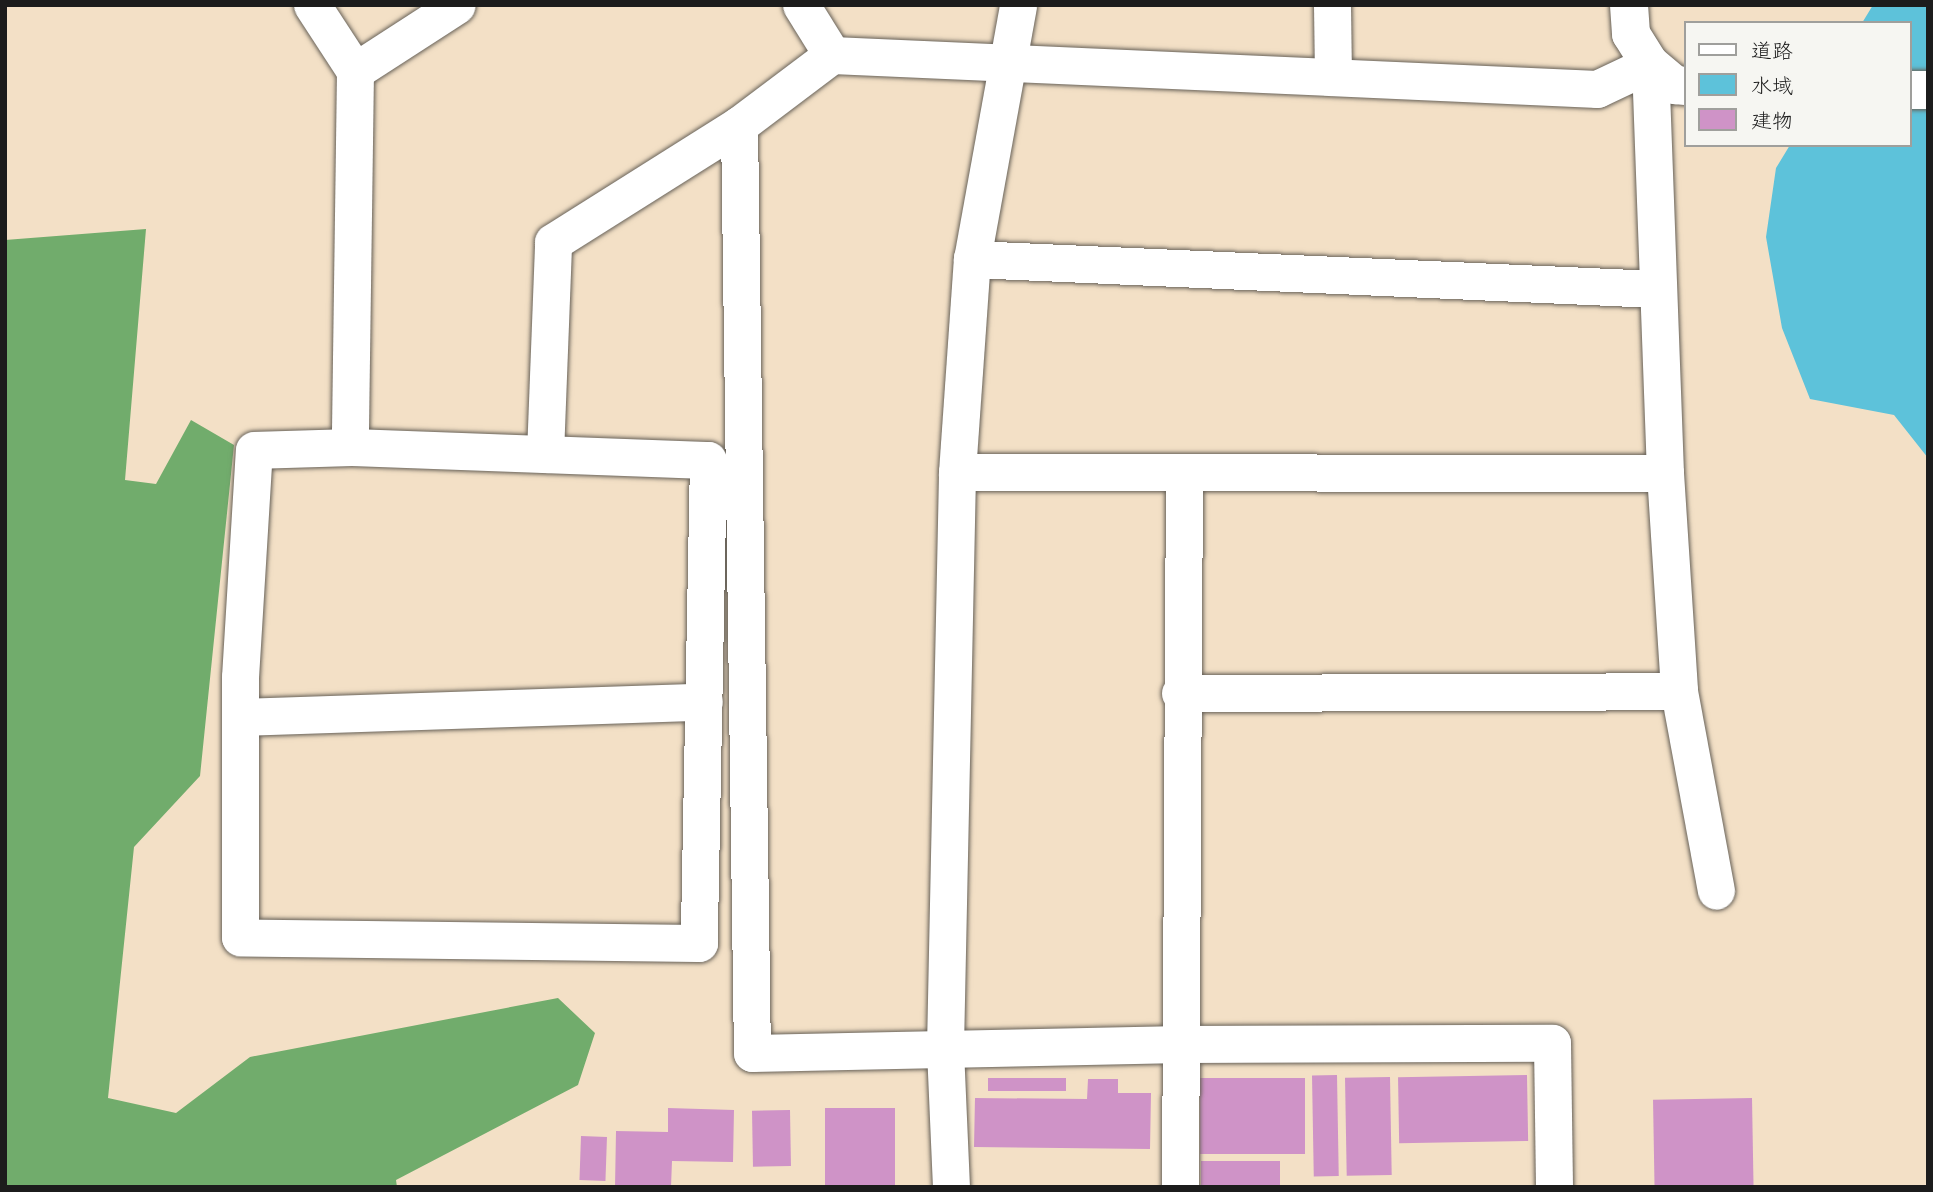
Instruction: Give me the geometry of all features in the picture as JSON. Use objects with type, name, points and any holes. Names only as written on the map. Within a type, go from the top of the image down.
[{"type":"main road","points":[[1629,5],[1631,34],[1650,64],[1675,85],[1685,86]]},
{"type":"street","points":[[312,5],[355,71],[350,447]]},
{"type":"street","points":[[355,71],[457,5]]},
{"type":"street","points":[[801,5],[832,55]]},
{"type":"street","points":[[951,1187],[945,1047],[957,472],[972,259],[1005,62],[1018,5]]},
{"type":"street","points":[[1332,5],[1333,77]]},
{"type":"street","points":[[545,454],[553,242],[739,125],[832,55],[1597,89],[1650,64],[1656,289],[1679,691],[1716,891]]},
{"type":"street","points":[[739,125],[752,1053],[1182,1044],[1552,1043],[1554,1187]]},
{"type":"street","points":[[972,259],[1656,289]]},
{"type":"street","points":[[350,447],[545,454],[708,460],[699,943],[240,937],[243,717],[240,677],[254,450],[350,447]]},
{"type":"street","points":[[957,472],[1665,472]]},
{"type":"street","points":[[1180,1187],[1180,693],[1184,474]]},
{"type":"street","points":[[1180,693],[1679,691]]},
{"type":"street","points":[[243,717],[704,702]]},
{"type":"green space","points":[[146,229],[125,480],[156,484],[191,420],[234,445],[200,776],[134,847],[108,1098],[176,1113],[250,1057],[558,998],[595,1033],[578,1085],[396,1180],[397,1187],[5,1187],[5,240]]},
{"type":"water","points":[[1873,5],[1928,5],[1928,458],[1894,415],[1810,399],[1782,328],[1766,237],[1776,168],[1789,147],[1912,147],[1912,21],[1863,21]]},
{"type":"building","points":[[1312,1075],[1337,1075],[1339,1176],[1314,1176]]},
{"type":"building","points":[[1527,1075],[1528,1141],[1399,1143],[1398,1077]]},
{"type":"building","points":[[1390,1077],[1392,1175],[1347,1176],[1345,1078]]},
{"type":"building","points":[[988,1078],[1066,1078],[1066,1091],[988,1091]]},
{"type":"building","points":[[1200,1078],[1305,1078],[1305,1154],[1200,1154]]},
{"type":"building","points":[[1088,1079],[1118,1079],[1118,1093],[1151,1093],[1150,1149],[974,1147],[975,1098],[1087,1099]]},
{"type":"building","points":[[1752,1098],[1754,1187],[1655,1187],[1653,1100]]},
{"type":"building","points":[[668,1108],[734,1110],[733,1162],[672,1161],[671,1187],[615,1187],[616,1131],[668,1132]]},
{"type":"building","points":[[825,1108],[895,1108],[895,1187],[825,1187]]},
{"type":"building","points":[[790,1110],[791,1166],[753,1167],[752,1111]]},
{"type":"building","points":[[581,1136],[607,1137],[605,1181],[579,1180]]},
{"type":"building","points":[[1201,1161],[1280,1161],[1280,1187],[1201,1187]]}]
